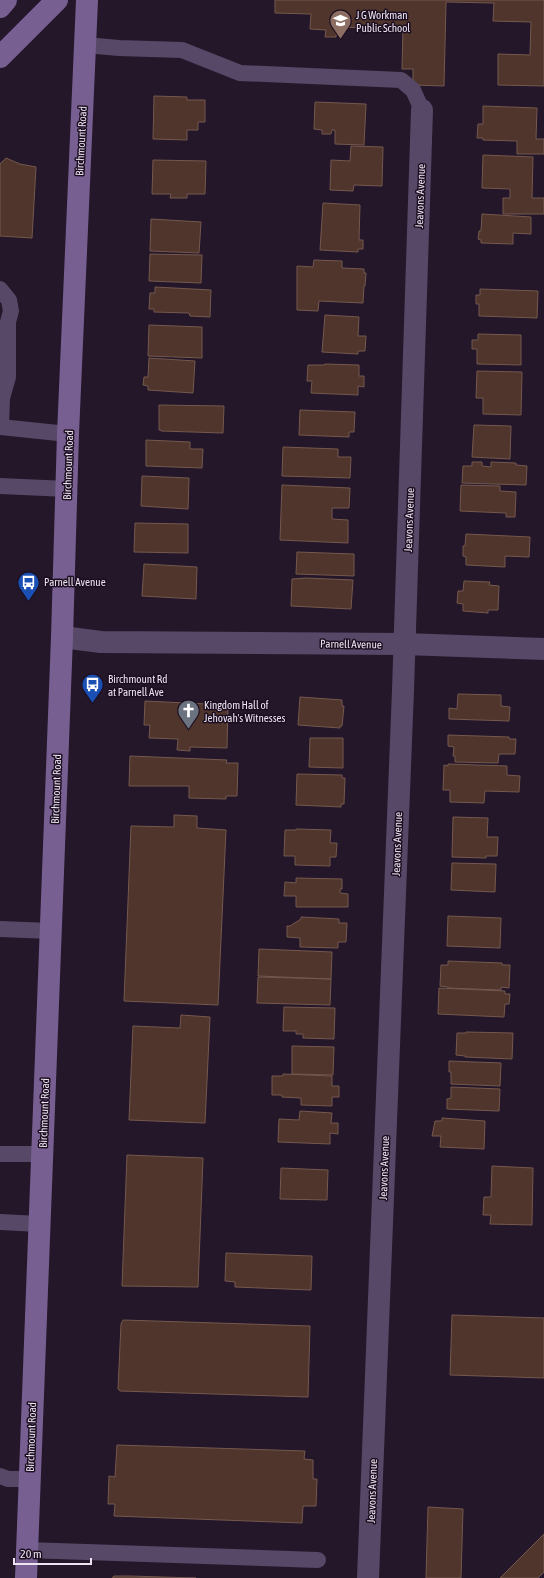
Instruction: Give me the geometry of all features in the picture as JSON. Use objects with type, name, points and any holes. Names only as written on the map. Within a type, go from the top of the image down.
[{"type":"main road","points":[[0,7],[6,0]]},
{"type":"main road","points":[[0,57],[57,0]]},
{"type":"main road","name":"Birchmount Road","points":[[26,1578],[62,637],[68,434],[87,0]]},
{"type":"street","name":"Jeavons Avenue","points":[[368,1578],[404,644],[422,110]]},
{"type":"street","name":"Parnell Avenue","points":[[62,637],[101,642],[404,644],[544,649]]},
{"type":"lane","points":[[85,44],[118,48],[182,50],[240,73],[401,80],[413,90],[422,110]]},
{"type":"lane","points":[[0,289],[9,300],[11,311],[4,327],[8,377],[1,396],[1,427],[68,434]]},
{"type":"lane","points":[[0,486],[67,489]]},
{"type":"lane","points":[[0,930],[51,931]]},
{"type":"lane","points":[[0,1154],[42,1154]]},
{"type":"lane","points":[[0,1222],[39,1224]]},
{"type":"lane","points":[[0,1476],[8,1479],[30,1479]]},
{"type":"lane","points":[[27,1550],[318,1560]]},
{"type":"building","points":[[275,0],[544,0],[544,86],[498,85],[498,54],[530,55],[531,22],[493,21],[494,3],[446,2],[444,86],[413,85],[413,69],[402,69],[403,29],[337,27],[336,37],[325,37],[326,30],[310,29],[311,14],[275,13]]},
{"type":"building","points":[[154,96],[187,97],[187,100],[205,100],[205,122],[198,122],[198,130],[187,130],[187,140],[153,139]]},
{"type":"building","points":[[315,102],[366,104],[364,145],[335,144],[335,130],[332,130],[331,134],[322,134],[322,130],[314,129]]},
{"type":"building","points":[[483,106],[537,108],[536,139],[544,139],[544,154],[517,154],[517,141],[483,140],[483,138],[477,138],[478,124],[483,124]]},
{"type":"building","points":[[351,146],[383,147],[382,186],[354,185],[353,191],[330,190],[331,160],[350,161]]},
{"type":"building","points":[[483,155],[533,157],[532,198],[544,198],[544,214],[503,214],[503,198],[510,198],[510,189],[482,188]]},
{"type":"building","points":[[6,158],[20,164],[36,167],[32,238],[0,236],[0,164]]},
{"type":"building","points":[[153,160],[206,161],[205,194],[187,194],[187,198],[170,198],[171,194],[152,194]]},
{"type":"building","points":[[323,203],[360,205],[359,240],[363,240],[363,249],[358,249],[358,252],[320,250]]},
{"type":"building","points":[[482,214],[531,217],[531,234],[513,233],[513,244],[481,243],[481,240],[478,239],[479,231],[481,231]]},
{"type":"building","points":[[151,219],[201,222],[199,253],[150,251]]},
{"type":"building","points":[[150,254],[202,255],[201,283],[149,281]]},
{"type":"building","points":[[314,260],[342,261],[342,268],[364,269],[364,273],[366,273],[363,303],[319,301],[318,311],[297,310],[297,266],[313,267]]},
{"type":"building","points":[[155,287],[211,290],[210,317],[190,316],[189,313],[154,312],[154,309],[149,309],[150,293],[155,293]]},
{"type":"building","points":[[480,289],[538,291],[537,318],[479,316],[479,304],[476,304],[476,295],[480,295]]},
{"type":"building","points":[[325,315],[359,317],[358,336],[366,336],[365,351],[358,351],[358,354],[322,352]]},
{"type":"building","points":[[149,325],[202,327],[202,358],[148,356]]},
{"type":"building","points":[[478,334],[521,335],[521,365],[477,364],[477,349],[472,349],[472,340],[478,340]]},
{"type":"building","points":[[149,358],[195,361],[193,393],[148,390],[148,386],[143,385],[144,377],[148,377]]},
{"type":"building","points":[[308,365],[359,365],[359,376],[364,376],[364,387],[358,386],[358,395],[311,393],[312,381],[307,381]]},
{"type":"building","points":[[477,371],[522,372],[521,415],[483,414],[483,398],[476,398]]},
{"type":"building","points":[[159,405],[224,406],[223,433],[161,431],[159,430]]},
{"type":"building","points":[[300,410],[355,412],[354,432],[349,432],[349,437],[299,435]]},
{"type":"building","points":[[474,425],[511,426],[510,459],[472,457]]},
{"type":"building","points":[[146,440],[190,442],[190,449],[203,449],[202,468],[146,466]]},
{"type":"building","points":[[283,447],[338,449],[338,457],[351,457],[350,478],[282,476]]},
{"type":"building","points":[[472,462],[482,462],[482,466],[491,467],[491,462],[516,463],[516,465],[527,466],[526,485],[462,483],[463,466],[472,466]]},
{"type":"building","points":[[142,476],[189,478],[188,509],[141,506]]},
{"type":"building","points":[[282,485],[350,488],[349,508],[332,508],[332,519],[348,520],[348,543],[280,540]]},
{"type":"building","points":[[461,485],[500,486],[500,491],[516,492],[515,517],[506,517],[506,513],[460,511]]},
{"type":"building","points":[[135,523],[188,524],[188,553],[134,552]]},
{"type":"building","points":[[466,534],[530,537],[529,557],[505,556],[505,567],[466,565],[466,557],[463,556],[463,546],[465,546]]},
{"type":"building","points":[[297,552],[354,554],[354,576],[296,574]]},
{"type":"building","points":[[144,564],[197,567],[196,599],[142,596]]},
{"type":"building","points":[[306,578],[353,580],[351,609],[291,606],[292,579]]},
{"type":"building","points":[[464,581],[490,582],[489,585],[499,586],[498,610],[488,610],[488,613],[463,611],[463,604],[457,603],[458,591],[463,591]]},
{"type":"building","points":[[458,694],[501,695],[501,706],[510,707],[509,721],[449,719],[449,708],[457,709]]},
{"type":"building","points":[[300,697],[342,700],[342,706],[344,706],[342,726],[340,726],[340,728],[298,725]]},
{"type":"building","name":"Kingdom Hall of Jehovah's Witnesses","points":[[145,701],[228,705],[227,748],[190,747],[190,751],[177,750],[178,739],[149,738],[150,725],[144,725]]},
{"type":"building","points":[[448,735],[509,737],[509,739],[516,739],[515,754],[499,754],[498,763],[455,762],[455,756],[453,756],[454,747],[448,746]]},
{"type":"building","points":[[310,738],[343,738],[343,768],[309,767]]},
{"type":"building","points":[[130,756],[227,760],[226,763],[238,763],[237,796],[226,796],[226,799],[189,798],[189,786],[129,786]]},
{"type":"building","points":[[448,764],[507,766],[507,775],[520,776],[519,792],[485,791],[484,803],[450,802],[450,790],[443,790],[444,765],[448,766]]},
{"type":"building","points":[[297,774],[342,775],[342,778],[345,778],[344,804],[341,804],[341,807],[296,805]]},
{"type":"building","points":[[174,815],[197,816],[197,828],[226,830],[218,1005],[124,1001],[131,826],[174,827]]},
{"type":"building","points":[[453,817],[488,818],[487,837],[498,837],[497,856],[486,856],[486,858],[452,857]]},
{"type":"building","points":[[285,830],[331,830],[330,843],[337,843],[336,857],[330,857],[330,866],[295,865],[295,856],[284,856]]},
{"type":"building","points":[[452,863],[496,864],[495,892],[451,890]]},
{"type":"building","points":[[296,878],[342,879],[342,889],[340,889],[340,893],[348,894],[348,907],[296,907],[296,896],[284,896],[285,882],[296,883]]},
{"type":"building","points":[[448,916],[501,918],[500,948],[447,946]]},
{"type":"building","points":[[301,917],[339,919],[339,923],[347,923],[346,942],[338,942],[338,948],[300,947],[300,938],[287,937],[287,926],[290,926],[301,919]]},
{"type":"building","points":[[259,949],[332,952],[331,979],[258,976]]},
{"type":"building","points":[[448,961],[502,963],[502,965],[510,965],[509,988],[501,987],[501,990],[448,988],[440,986],[441,965],[448,965]]},
{"type":"building","points":[[258,977],[331,979],[330,1005],[257,1003]]},
{"type":"building","points":[[439,988],[505,991],[505,994],[510,994],[509,1004],[505,1004],[504,1017],[438,1014]]},
{"type":"building","points":[[284,1007],[335,1008],[334,1039],[303,1038],[303,1034],[296,1034],[296,1031],[283,1031]]},
{"type":"building","points":[[181,1015],[210,1017],[205,1123],[129,1120],[133,1026],[180,1028]]},
{"type":"building","points":[[457,1033],[513,1033],[512,1059],[465,1057],[456,1055]]},
{"type":"building","points":[[292,1046],[334,1047],[333,1075],[292,1074]]},
{"type":"building","points":[[449,1061],[501,1063],[500,1086],[451,1084]]},
{"type":"building","points":[[283,1074],[332,1076],[332,1086],[339,1086],[339,1097],[332,1097],[332,1106],[301,1105],[301,1098],[272,1095],[272,1076],[283,1076]]},
{"type":"building","points":[[451,1087],[500,1089],[499,1111],[447,1109],[447,1099],[451,1098]]},
{"type":"building","points":[[300,1111],[332,1113],[331,1123],[338,1123],[338,1134],[330,1133],[330,1144],[278,1142],[279,1119],[299,1120]]},
{"type":"building","points":[[442,1118],[485,1121],[484,1149],[440,1147],[441,1136],[432,1136],[435,1121],[442,1121]]},
{"type":"building","points":[[127,1155],[203,1158],[198,1287],[122,1286]]},
{"type":"building","points":[[492,1166],[533,1168],[532,1225],[490,1224],[491,1215],[483,1215],[484,1197],[491,1197]]},
{"type":"building","points":[[281,1168],[328,1170],[327,1200],[280,1199]]},
{"type":"building","points":[[226,1253],[312,1256],[311,1290],[235,1287],[235,1282],[225,1281]]},
{"type":"building","points":[[452,1315],[544,1318],[544,1378],[450,1375]]},
{"type":"building","points":[[123,1320],[310,1326],[308,1397],[120,1391],[118,1389],[121,1324]]},
{"type":"building","points":[[117,1445],[305,1451],[304,1459],[313,1460],[313,1479],[317,1479],[316,1506],[303,1506],[302,1523],[114,1516],[115,1504],[108,1504],[109,1476],[115,1477]]},
{"type":"building","points":[[428,1507],[463,1509],[461,1578],[426,1578]]},
{"type":"building","points":[[544,1534],[544,1572],[538,1578],[500,1578]]},
{"type":"building","points":[[114,1576],[130,1576],[196,1578],[112,1578]]},
{"type":"place","name":"J G Workman Public School","points":[[340,40]]},
{"type":"place","name":"Parnell Avenue","points":[[28,602]]},
{"type":"place","name":"Birchmount Rd at Parnell Ave","points":[[93,704]]},
{"type":"place","name":"Kingdom Hall of Jehovah's Witnesses","points":[[188,730]]}]
